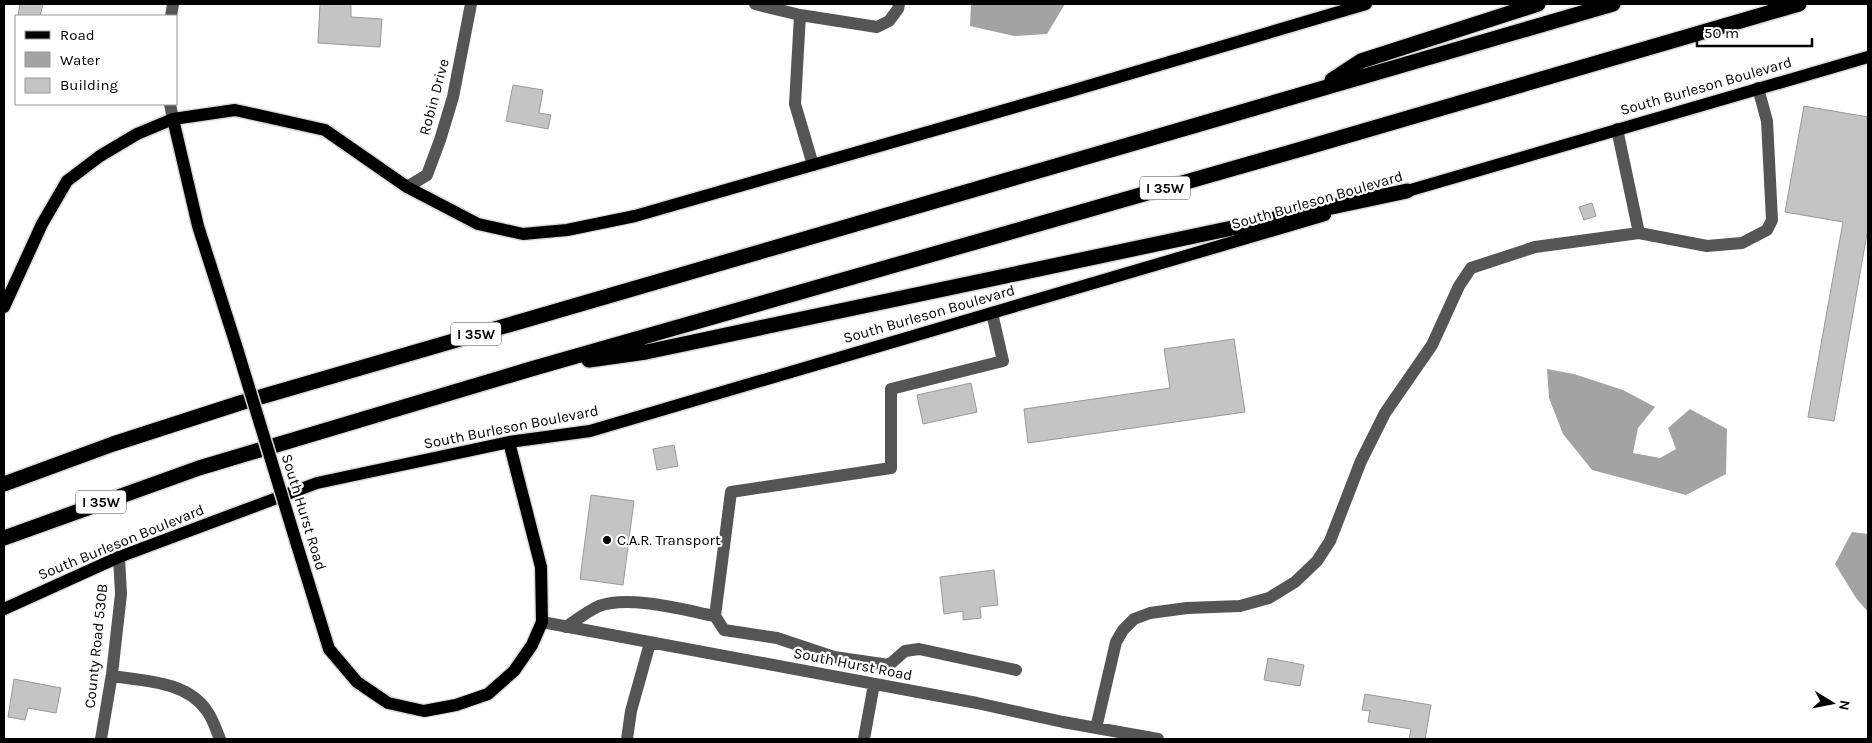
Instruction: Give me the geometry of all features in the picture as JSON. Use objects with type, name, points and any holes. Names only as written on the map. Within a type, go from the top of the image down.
[{"type":"highway","points":[[1316,89],[1361,61],[1538,4]]},
{"type":"highway","name":"I 35W","points":[[4,484],[113,444],[240,403],[1613,4]]},
{"type":"highway","name":"I 35W","points":[[4,538],[199,468],[531,369],[1305,148],[1799,4]]},
{"type":"highway","points":[[531,369],[646,352],[1407,191]]},
{"type":"main road","points":[[4,307],[42,224],[67,180],[100,156],[137,134],[172,119],[235,110],[325,130],[407,187],[478,224],[523,234],[566,230],[635,216],[1366,4]]},
{"type":"main road","name":"South Burleson Boulevard","points":[[4,609],[119,557],[318,482],[509,442],[590,431],[1868,57]]},
{"type":"main road","name":"South Hurst Road","points":[[172,119],[198,226],[329,649],[357,682],[388,703],[424,711],[456,705],[488,694],[514,672],[532,645],[542,622],[541,567],[509,442]]},
{"type":"street","name":"Robin Drive","points":[[407,187],[427,175],[440,140],[453,97],[471,4]]},
{"type":"street","points":[[759,4],[800,15],[877,27],[889,21],[898,9],[899,4]]},
{"type":"street","points":[[800,15],[795,104],[813,165]]},
{"type":"street","points":[[1096,728],[1116,642],[1123,630],[1134,619],[1150,613],[1187,608],[1240,606],[1269,598],[1295,582],[1317,561],[1330,541],[1361,461],[1385,413],[1432,344],[1459,286],[1471,268],[1535,247],[1639,234],[1707,246],[1742,243],[1767,230],[1772,220],[1767,121],[1758,88]]},
{"type":"street","points":[[170,105],[172,119]]},
{"type":"street","points":[[1618,129],[1639,234]]},
{"type":"street","points":[[992,313],[1003,361],[891,389],[891,468],[731,492],[715,616],[724,630],[777,638],[834,657],[889,665],[905,650],[918,649],[1016,670]]},
{"type":"street","name":"County Road 530B","points":[[101,739],[112,676],[121,594],[119,557]]},
{"type":"street","points":[[566,627],[599,606],[620,603],[662,606],[715,616]]},
{"type":"street","name":"South Hurst Road","points":[[542,622],[977,703],[1158,739]]},
{"type":"street","points":[[626,739],[631,711],[650,643]]},
{"type":"street","points":[[112,676],[165,684],[187,694],[199,701],[208,712],[220,739]]},
{"type":"street","points":[[864,739],[874,684]]},
{"type":"water","points":[[971,4],[1065,4],[1047,34],[1014,36],[970,26]]},
{"type":"water","points":[[1547,369],[1574,374],[1623,390],[1655,407],[1638,428],[1633,453],[1660,458],[1676,449],[1668,428],[1690,409],[1727,429],[1726,474],[1686,495],[1592,470],[1563,434],[1549,398]]},
{"type":"water","points":[[1852,532],[1868,534],[1868,612],[1856,598],[1835,564]]},
{"type":"building","points":[[20,4],[43,4],[40,15],[18,15]]},
{"type":"building","points":[[320,4],[351,4],[351,17],[382,19],[380,47],[318,43]]},
{"type":"building","points":[[513,85],[543,90],[539,113],[551,115],[548,129],[506,121]]},
{"type":"building","points":[[1804,106],[1868,117],[1868,228],[1834,421],[1808,417],[1843,222],[1785,212]]},
{"type":"building","points":[[1592,203],[1596,216],[1584,220],[1579,207]]},
{"type":"building","points":[[1234,339],[1245,412],[1028,443],[1024,409],[1170,388],[1164,349]]},
{"type":"building","points":[[971,383],[977,412],[923,424],[917,395]]},
{"type":"building","points":[[674,445],[678,466],[657,470],[653,449]]},
{"type":"building","name":"C.A.R. Transport","points":[[591,495],[634,501],[623,585],[580,579]]},
{"type":"building","points":[[994,570],[998,605],[980,607],[981,618],[963,620],[963,611],[944,614],[940,577]]},
{"type":"building","points":[[1268,658],[1304,665],[1300,686],[1264,680]]},
{"type":"building","points":[[14,679],[61,688],[56,713],[28,708],[25,720],[8,717]]},
{"type":"building","points":[[1365,694],[1431,705],[1425,739],[1409,739],[1411,729],[1368,722],[1370,711],[1362,710]]},
{"type":"place","name":"C.A.R. Transport","points":[[607,540]]}]
